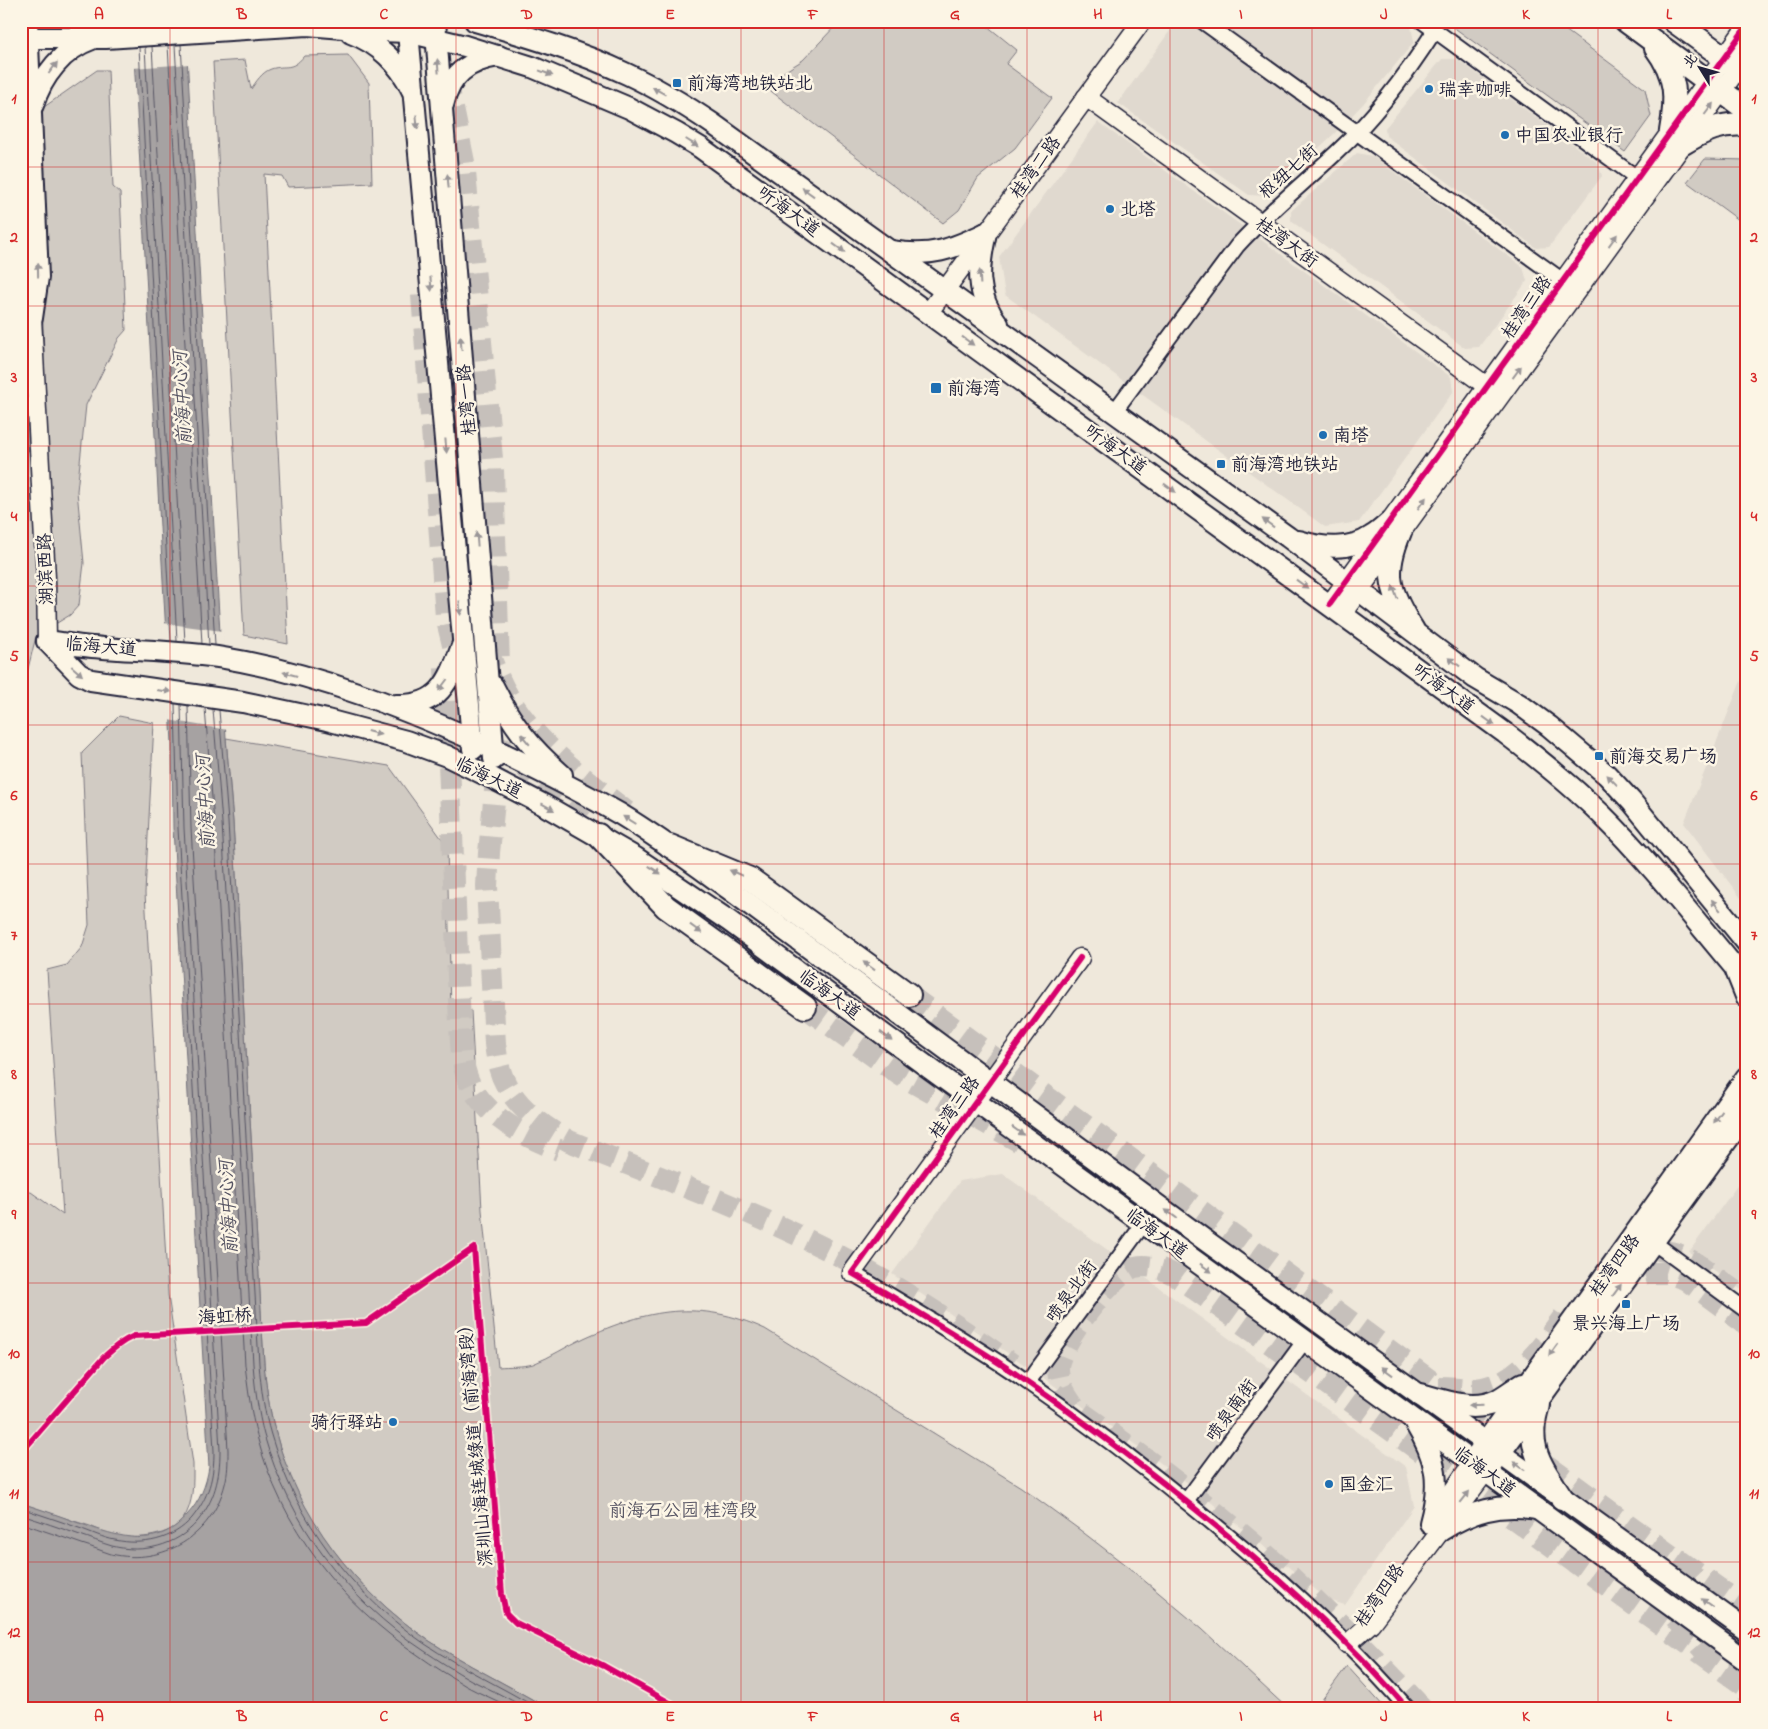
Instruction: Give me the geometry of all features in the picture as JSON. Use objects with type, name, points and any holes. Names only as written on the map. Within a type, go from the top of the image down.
[{"type":"main road","name":"听海大道","points":[[475,21],[577,53],[609,66],[670,96],[713,124],[1288,537],[1475,678],[1527,710],[1607,775],[1669,845],[1747,943]]},
{"type":"main road","points":[[498,21],[517,33]]},
{"type":"main road","points":[[1626,21],[1747,110]]},
{"type":"main road","points":[[1674,21],[1739,64]]},
{"type":"main road","points":[[26,32],[100,38],[306,26],[337,29],[365,39],[384,52],[401,71],[414,97]]},
{"type":"main road","name":"听海大道","points":[[337,29],[408,26],[435,30],[603,96],[676,132],[717,159],[1336,609],[1562,777],[1602,815],[1640,856],[1742,977]]},
{"type":"main road","name":"桂湾一路","points":[[408,26],[474,768]]},
{"type":"main road","name":"桂湾一路","points":[[435,30],[494,749],[494,778]]},
{"type":"main road","name":"湖滨西路","points":[[26,32],[38,277],[32,318]]},
{"type":"main road","points":[[1644,34],[1665,60],[1674,82],[1676,137],[1729,124],[1747,125]]},
{"type":"main road","points":[[31,111],[42,84],[59,60],[81,43],[100,38]]},
{"type":"main road","points":[[442,110],[448,91],[462,70],[474,62],[499,56]]},
{"type":"main road","points":[[890,251],[909,254],[939,252],[952,249],[986,233]]},
{"type":"main road","points":[[986,233],[980,259],[980,279],[983,297],[996,322],[1007,336]]},
{"type":"main road","name":"湖滨西路","points":[[21,287],[32,318]]},
{"type":"main road","points":[[1288,537],[1316,546],[1334,547],[1356,544],[1396,526]]},
{"type":"main road","points":[[1396,526],[1390,566],[1391,578],[1404,614],[1417,636]]},
{"type":"main road","name":"临海大道","points":[[48,641],[91,647],[223,658],[337,687],[391,705],[472,739],[586,795],[670,846],[990,1082],[1747,1631]]},
{"type":"main road","name":"临海大道","points":[[48,641],[78,674],[91,680],[226,699],[327,720],[406,741],[437,752],[494,778],[636,858],[723,916],[1747,1661]]},
{"type":"main road","points":[[391,705],[411,706],[424,702],[441,690],[449,678],[463,642]]},
{"type":"main road","points":[[488,675],[507,714],[517,729],[545,760],[586,795]]},
{"type":"main road","points":[[598,836],[666,907],[805,1008]]},
{"type":"main road","points":[[670,846],[750,879],[909,995]]},
{"type":"main road","points":[[1742,977],[1747,996]]},
{"type":"main road","name":"桂湾四路","points":[[1479,1466],[1540,1382],[1746,1077]]},
{"type":"main road","name":"桂湾四路","points":[[1540,1382],[1653,1242],[1745,1116]]},
{"type":"main road","points":[[1421,1395],[1469,1406],[1485,1405],[1540,1382],[1538,1404],[1533,1422],[1535,1452],[1541,1466],[1562,1498]]},
{"type":"main road","points":[[1412,1418],[1431,1453],[1436,1471],[1435,1527],[1472,1513],[1489,1509],[1522,1507],[1538,1509]]},
{"type":"street","name":"桂湾二路","points":[[929,312],[1142,21]]},
{"type":"street","points":[[1202,21],[1563,281]]},
{"type":"street","points":[[1422,21],[1637,178]]},
{"type":"street","name":"桂湾三路","points":[[1336,609],[1676,137],[1714,86],[1739,64],[1747,26]]},
{"type":"street","name":"枢纽七街","points":[[1114,412],[1221,266],[1259,222],[1357,133],[1416,60],[1435,30]]},
{"type":"street","name":"桂湾大街","points":[[1086,97],[1488,387]]},
{"type":"street","name":"桂湾三路","points":[[1396,526],[1488,387],[1637,178],[1676,137]]},
{"type":"street","name":"湖滨西路","points":[[32,318],[48,641]]},
{"type":"street","name":"桂湾三路","points":[[852,1273],[1080,958]]},
{"type":"street","name":"喷泉北街","points":[[1028,1382],[1144,1223]]},
{"type":"street","points":[[1653,1242],[1747,1311]]},
{"type":"street","points":[[852,1273],[968,1343],[1028,1382],[1092,1428],[1186,1501],[1259,1561],[1347,1644],[1407,1708]]},
{"type":"street","name":"喷泉南街","points":[[1186,1501],[1305,1340]]},
{"type":"street","name":"桂湾四路","points":[[1347,1644],[1361,1617],[1435,1527],[1479,1466]]},
{"type":"shaded area","points":[[1177,21],[1404,21],[1411,26],[1414,42],[1363,104],[1336,132],[1267,196],[1249,195],[1118,103]]},
{"type":"shaded area","points":[[1442,59],[1457,59],[1598,163],[1602,176],[1549,247],[1536,248],[1386,136],[1385,128]]},
{"type":"shaded area","points":[[1098,122],[1451,377],[1453,392],[1359,522],[1325,527],[1005,295],[999,257]]},
{"type":"shaded area","points":[[1357,153],[1372,156],[1523,267],[1527,281],[1479,347],[1465,348],[1291,221],[1291,211]]},
{"type":"shaded area","points":[[1747,666],[1747,906],[1684,823]]},
{"type":"shaded area","points":[[1747,1172],[1747,1294],[1689,1252]]},
{"type":"shaded area","points":[[1003,1174],[1406,1467],[1414,1506],[1345,1605],[1328,1600],[1188,1483],[1041,1376],[892,1274],[960,1181]]},
{"type":"green space","points":[[840,21],[981,21],[1017,50],[1006,64],[1052,98],[1015,148],[978,178],[959,210],[943,223],[763,85],[803,60]]},
{"type":"green space","points":[[1445,21],[1553,21],[1645,89],[1651,116],[1625,152]]},
{"type":"green space","points":[[348,55],[369,83],[372,183],[288,187],[282,176],[264,174],[288,644],[244,635],[213,62],[245,60],[251,89],[268,70],[292,66],[304,56]]},
{"type":"green space","points":[[97,70],[108,70],[113,187],[120,193],[126,330],[119,338],[86,405],[77,491],[84,563],[79,605],[70,615],[36,636],[23,689],[21,689],[21,458],[35,443],[28,426],[26,386],[41,364],[44,355],[36,121],[44,107]]},
{"type":"green space","points":[[1705,159],[1747,160],[1747,226],[1687,182]]},
{"type":"green space","points":[[119,716],[154,723],[145,893],[168,1295],[193,1464],[191,1500],[183,1519],[178,1525],[162,1533],[144,1537],[112,1535],[21,1503],[21,1193],[31,1192],[63,1215],[47,970],[67,965],[82,947],[89,925],[82,753]]},
{"type":"green space","name":"前海石公园 桂湾段","points":[[226,738],[389,766],[447,846],[451,1011],[471,1011],[482,1210],[498,1367],[533,1364],[607,1328],[652,1314],[696,1311],[741,1320],[765,1329],[1021,1487],[1128,1567],[1202,1629],[1287,1708],[547,1708],[428,1640],[377,1599],[353,1575],[332,1549],[314,1521],[298,1492],[285,1462],[269,1405],[264,1363],[233,822]]},
{"type":"green space","points":[[1347,1666],[1385,1708],[1316,1708]]},
{"type":"water","name":"前海中心河","points":[[132,21],[185,21],[264,1363],[273,1422],[285,1462],[298,1492],[314,1521],[354,1575],[377,1599],[428,1640],[547,1708],[21,1708],[21,1503],[105,1532],[134,1537],[148,1537],[162,1534],[187,1515],[202,1493],[209,1467],[173,828],[172,743]]},
{"type":"water","points":[[21,422],[28,426],[35,443],[21,458]]},
{"type":"pier","points":[[130,21],[187,21],[190,64],[132,68]]},
{"type":"pier","points":[[163,623],[222,631],[228,730],[168,720]]},
{"type":"tunnel","points":[[445,77],[464,162],[493,469],[499,666]]},
{"type":"tunnel","points":[[422,295],[446,617],[460,673],[470,696],[498,737]]},
{"type":"tunnel","points":[[486,647],[505,690],[532,730],[562,759],[627,812]]},
{"type":"tunnel","points":[[445,668],[460,1024],[464,1068],[472,1088],[491,1111],[517,1130],[559,1150]]},
{"type":"tunnel","points":[[500,738],[487,886],[495,1044],[503,1079],[517,1101],[536,1120],[569,1141],[771,1223],[850,1261],[920,1302],[1012,1364]]},
{"type":"tunnel","points":[[519,761],[552,795],[587,824]]},
{"type":"tunnel","points":[[909,995],[1439,1387],[1677,1560],[1726,1610]]},
{"type":"tunnel","points":[[805,1007],[900,1075],[1020,1142]]},
{"type":"tunnel","points":[[1658,1250],[1676,1253],[1696,1263],[1747,1300]]},
{"type":"tunnel","points":[[1074,1406],[1061,1384],[1058,1368],[1060,1358],[1067,1344],[1088,1311],[1125,1272],[1140,1266],[1166,1271],[1175,1275],[1719,1666]]},
{"type":"tunnel","points":[[1615,1288],[1631,1277],[1647,1273],[1666,1273],[1685,1279],[1747,1325]]},
{"type":"tunnel","points":[[1439,1387],[1482,1388],[1496,1384],[1509,1377],[1521,1369],[1541,1347],[1567,1312]]},
{"type":"tunnel","points":[[1055,1394],[1170,1477],[1280,1567],[1334,1618],[1422,1708]]},
{"type":"tunnel","points":[[1677,1560],[1747,1610]]},
{"type":"tunnel","points":[[1676,1617],[1719,1666],[1747,1686]]},
{"type":"cycle path","points":[[1330,604],[1747,26]]},
{"type":"cycle path","points":[[1080,958],[852,1273],[1013,1372],[1141,1466],[1266,1568],[1339,1635],[1407,1708]]},
{"type":"cycle path","name":"海虹桥","points":[[21,1450],[25,1448],[104,1357],[118,1345],[134,1336],[366,1323],[474,1248],[502,1594],[506,1613],[516,1623],[604,1666],[679,1708]]},
{"type":"place","name":"前海湾地铁站北","points":[[677,83]]},
{"type":"place","name":"瑞幸咖啡","points":[[1429,89]]},
{"type":"place","name":"中国农业银行","points":[[1505,135]]},
{"type":"place","name":"北塔","points":[[1110,209]]},
{"type":"place","name":"前海湾","points":[[936,388]]},
{"type":"place","name":"南塔","points":[[1323,435]]},
{"type":"place","name":"前海湾地铁站","points":[[1221,464]]},
{"type":"place","name":"前海交易广场","points":[[1599,756]]},
{"type":"place","name":"景兴海上广场","points":[[1626,1304]]},
{"type":"place","name":"骑行驿站","points":[[393,1422]]},
{"type":"place","name":"国金汇","points":[[1329,1484]]}]
